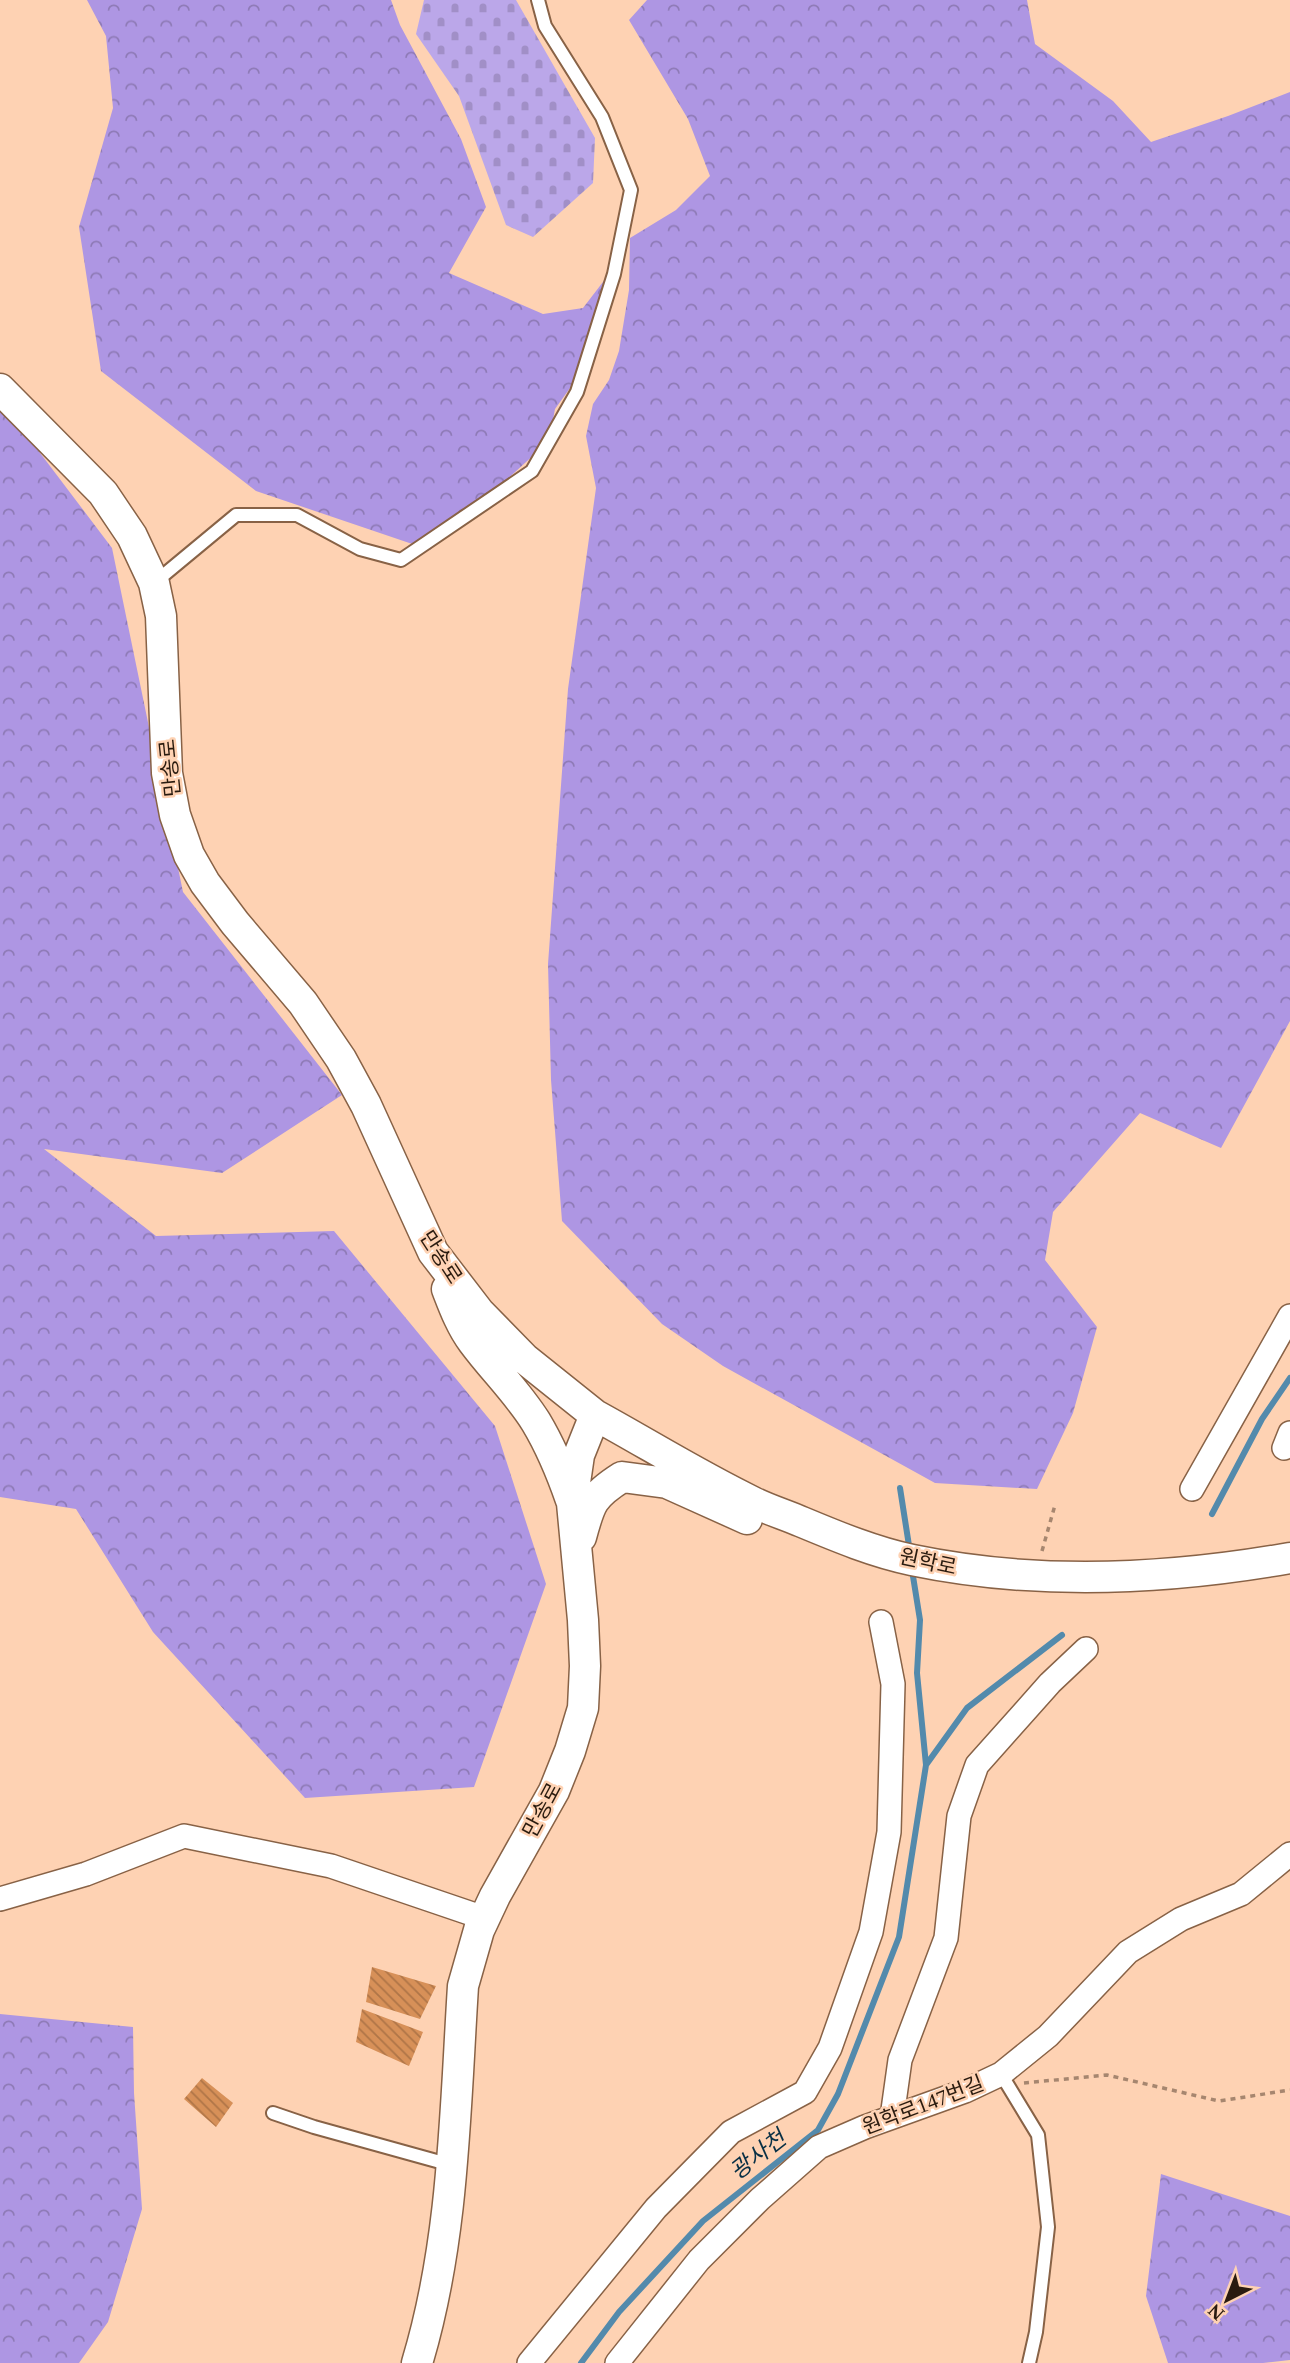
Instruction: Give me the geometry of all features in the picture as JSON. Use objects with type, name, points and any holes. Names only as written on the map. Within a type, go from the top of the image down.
[{"type":"street","name":"만송로","points":[[0,388],[103,493],[132,536],[154,583],[161,616],[167,774],[175,815],[189,855],[205,883],[303,1003],[341,1059],[371,1116],[433,1252],[479,1312],[516,1349],[596,1415],[579,1455],[572,1503],[583,1620],[583,1707],[554,1791],[484,1918],[469,1959],[463,1986],[451,2188],[424,2340],[416,2363]]},
{"type":"street","points":[[433,1252],[462,1324],[472,1341],[509,1384],[536,1422],[560,1469],[572,1503]]},
{"type":"street","points":[[1192,1489],[1290,1317]]},
{"type":"street","name":"원학로","points":[[596,1415],[753,1502],[863,1546],[909,1559],[967,1570],[1035,1577],[1088,1578],[1222,1570],[1290,1558]]},
{"type":"street","points":[[577,1550],[589,1507],[601,1491],[622,1477],[667,1483],[747,1519],[824,1531]]},
{"type":"street","points":[[529,2363],[656,2208],[731,2132],[805,2092],[830,2048],[871,1932],[889,1832],[893,1684],[881,1622]]},
{"type":"street","points":[[892,2117],[901,2060],[946,1938],[959,1816],[977,1765],[1051,1683],[1086,1649]]},
{"type":"street","points":[[0,1899],[86,1874],[184,1836],[331,1866],[484,1918]]},
{"type":"street","name":"원학로147번길","points":[[617,2363],[699,2260],[760,2199],[819,2147],[965,2091],[1001,2074],[1048,2036],[1128,1952],[1181,1919],[1241,1894],[1290,1854]]},
{"type":"lane","points":[[154,583],[236,515],[297,515],[360,549],[401,560],[532,471],[577,392],[614,274],[631,190],[602,117],[545,26],[538,0]]},
{"type":"lane","points":[[1001,2074],[1038,2135],[1048,2227],[1036,2332],[1029,2363]]},
{"type":"lane","points":[[273,2113],[452,2165]]},
{"type":"path","points":[[1035,1577],[1055,1505]]},
{"type":"path","points":[[1001,2074],[1026,2084],[1107,2075],[1219,2101],[1290,2090]]},
{"type":"green space","points":[[87,0],[391,0],[400,25],[461,139],[486,207],[449,273],[543,314],[583,308],[606,278],[604,314],[578,377],[555,409],[549,441],[430,550],[256,491],[101,371],[79,227],[113,108],[106,36]]},
{"type":"green space","points":[[424,0],[516,0],[595,138],[593,183],[533,237],[506,225],[459,96],[416,34]]},
{"type":"green space","points":[[647,0],[1027,0],[1035,44],[1113,101],[1151,142],[1290,92],[1290,1021],[1221,1148],[1140,1113],[1053,1212],[1045,1260],[1097,1327],[1073,1413],[1037,1489],[935,1483],[723,1366],[662,1324],[562,1221],[551,1080],[548,964],[568,689],[596,488],[586,436],[593,404],[609,380],[619,351],[629,290],[630,238],[676,210],[710,176],[688,119],[629,20]]},
{"type":"green space","points":[[0,400],[112,548],[183,892],[342,1095],[222,1173],[44,1149],[156,1236],[334,1231],[495,1426],[546,1584],[474,1787],[305,1798],[153,1632],[76,1509],[0,1497]]},
{"type":"green space","points":[[0,2014],[133,2027],[134,2093],[142,2209],[108,2322],[79,2363],[0,2363]]},
{"type":"green space","points":[[1161,2174],[1290,2216],[1290,2360],[1263,2363],[1168,2363],[1146,2296]]},
{"type":"building","points":[[372,1967],[436,1986],[420,2019],[366,2002]]},
{"type":"building","points":[[362,2009],[423,2032],[409,2066],[356,2042]]},
{"type":"building","points":[[202,2078],[233,2103],[216,2127],[184,2099]]},
{"type":"waterway","points":[[1212,1514],[1262,1419],[1290,1378]]},
{"type":"waterway","points":[[900,1488],[910,1552]]},
{"type":"waterway","points":[[912,1570],[920,1620],[917,1673],[926,1765]]},
{"type":"waterway","name":"광사천","points":[[581,2363],[619,2312],[703,2221],[818,2130],[838,2094],[899,1937],[926,1765],[967,1708],[1062,1635]]}]
